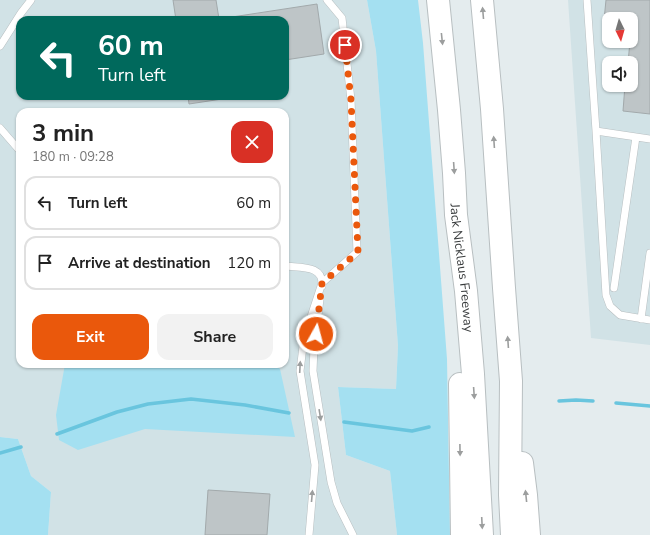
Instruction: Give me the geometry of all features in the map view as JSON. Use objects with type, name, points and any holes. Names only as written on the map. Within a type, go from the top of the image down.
[{"type":"highway","name":"Jack Nicklaus Freeway","points":[[438,0],[449,110],[456,215],[466,291],[473,374],[482,535]]},
{"type":"highway","points":[[482,0],[492,109],[511,381],[526,495],[529,535]]},
{"type":"highway","points":[[456,215],[462,535]]},
{"type":"highway","points":[[511,381],[510,495],[512,535]]},
{"type":"lane","points":[[19,16],[31,0]]},
{"type":"lane","points":[[309,535],[315,465],[300,371],[304,338],[322,283],[358,252],[351,100],[342,18],[327,0]]},
{"type":"lane","points":[[587,0],[606,295],[610,306],[620,315],[650,320]]},
{"type":"lane","points":[[0,46],[16,21]]},
{"type":"lane","points":[[0,128],[16,147]]},
{"type":"lane","points":[[596,131],[650,139]]},
{"type":"lane","points":[[614,288],[636,137]]},
{"type":"lane","points":[[641,319],[650,252]]},
{"type":"lane","points":[[289,266],[317,271],[321,276],[322,283],[314,347],[313,371],[331,482],[337,503],[353,535]]},
{"type":"shaded area","points":[[0,0],[367,0],[376,51],[398,346],[396,389],[338,387],[346,455],[390,471],[397,535],[48,535],[51,492],[31,476],[18,439],[0,437]]},
{"type":"shaded area","points":[[367,0],[418,0],[423,43],[447,359],[450,535],[397,535],[390,471],[346,455],[338,387],[396,389],[398,346],[376,51]]},
{"type":"shaded area","points":[[568,0],[650,0],[650,345],[591,338]]},
{"type":"shaded area","points":[[64,368],[279,368],[295,437],[145,429],[78,450],[59,440],[56,415]]},
{"type":"shaded area","points":[[0,437],[18,439],[31,476],[51,492],[48,535],[0,535]]},
{"type":"building","points":[[173,0],[216,0],[219,16],[175,16]]},
{"type":"building","points":[[606,0],[650,0],[650,114],[623,111],[624,92],[638,92],[638,56],[629,56],[629,48],[638,48],[638,12],[605,12]]},
{"type":"building","points":[[317,4],[324,54],[289,59],[289,16],[239,16]]},
{"type":"building","points":[[188,100],[215,100],[189,104]]},
{"type":"building","points":[[208,490],[270,494],[267,535],[205,535]]},
{"type":"waterway","points":[[57,434],[117,412],[148,404],[191,399],[245,405],[289,413]]},
{"type":"waterway","points":[[559,401],[593,401]]},
{"type":"waterway","points":[[616,403],[650,406]]},
{"type":"waterway","points":[[344,422],[412,431],[429,427]]},
{"type":"waterway","points":[[0,453],[21,447]]},
{"type":"route","points":[[316,334],[322,283],[358,252],[351,100],[345,45]]}]
